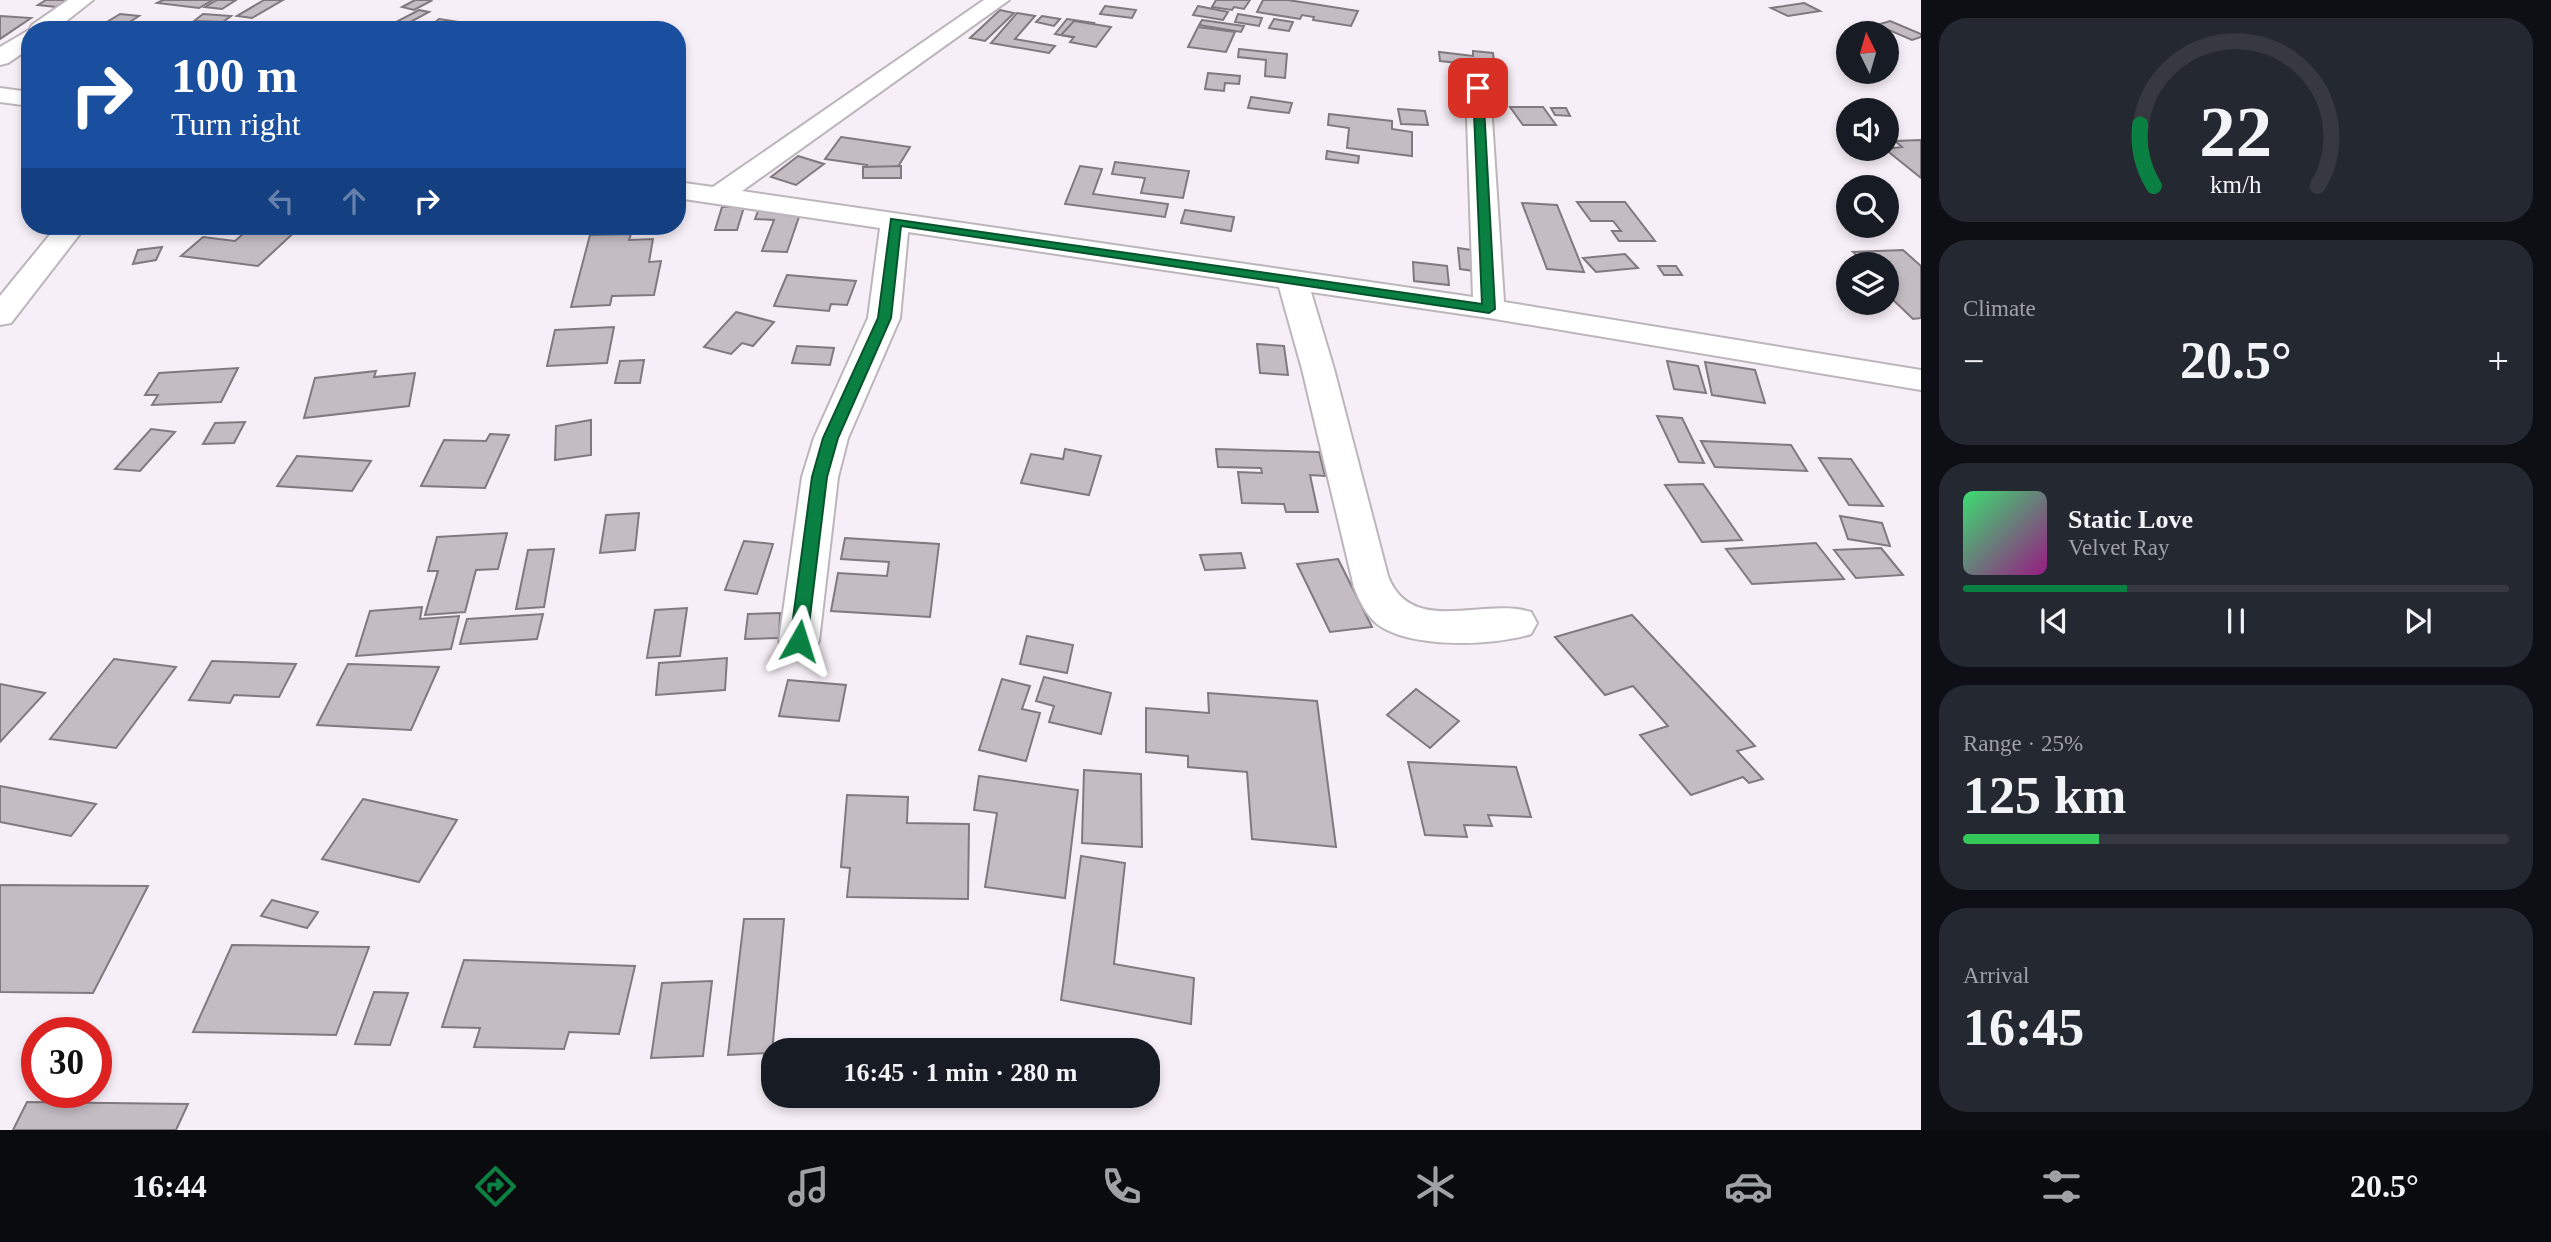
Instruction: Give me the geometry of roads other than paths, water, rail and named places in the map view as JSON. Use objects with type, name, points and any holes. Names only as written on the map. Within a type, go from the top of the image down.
[{"type":"street","points":[[53,21],[82,0]]},
{"type":"street","points":[[718,196],[998,0]]},
{"type":"street","points":[[0,58],[21,43]]},
{"type":"street","points":[[1478,88],[1489,309]]},
{"type":"street","points":[[0,95],[21,98]]},
{"type":"street","points":[[686,191],[1489,309],[1921,380]]},
{"type":"street","points":[[799,641],[820,477],[831,438],[884,318],[895,222]]},
{"type":"street","points":[[0,316],[65,235]]},
{"type":"street","points":[[1292,280],[1318,369],[1369,576],[1378,599],[1394,616],[1433,626],[1517,623]]}]
